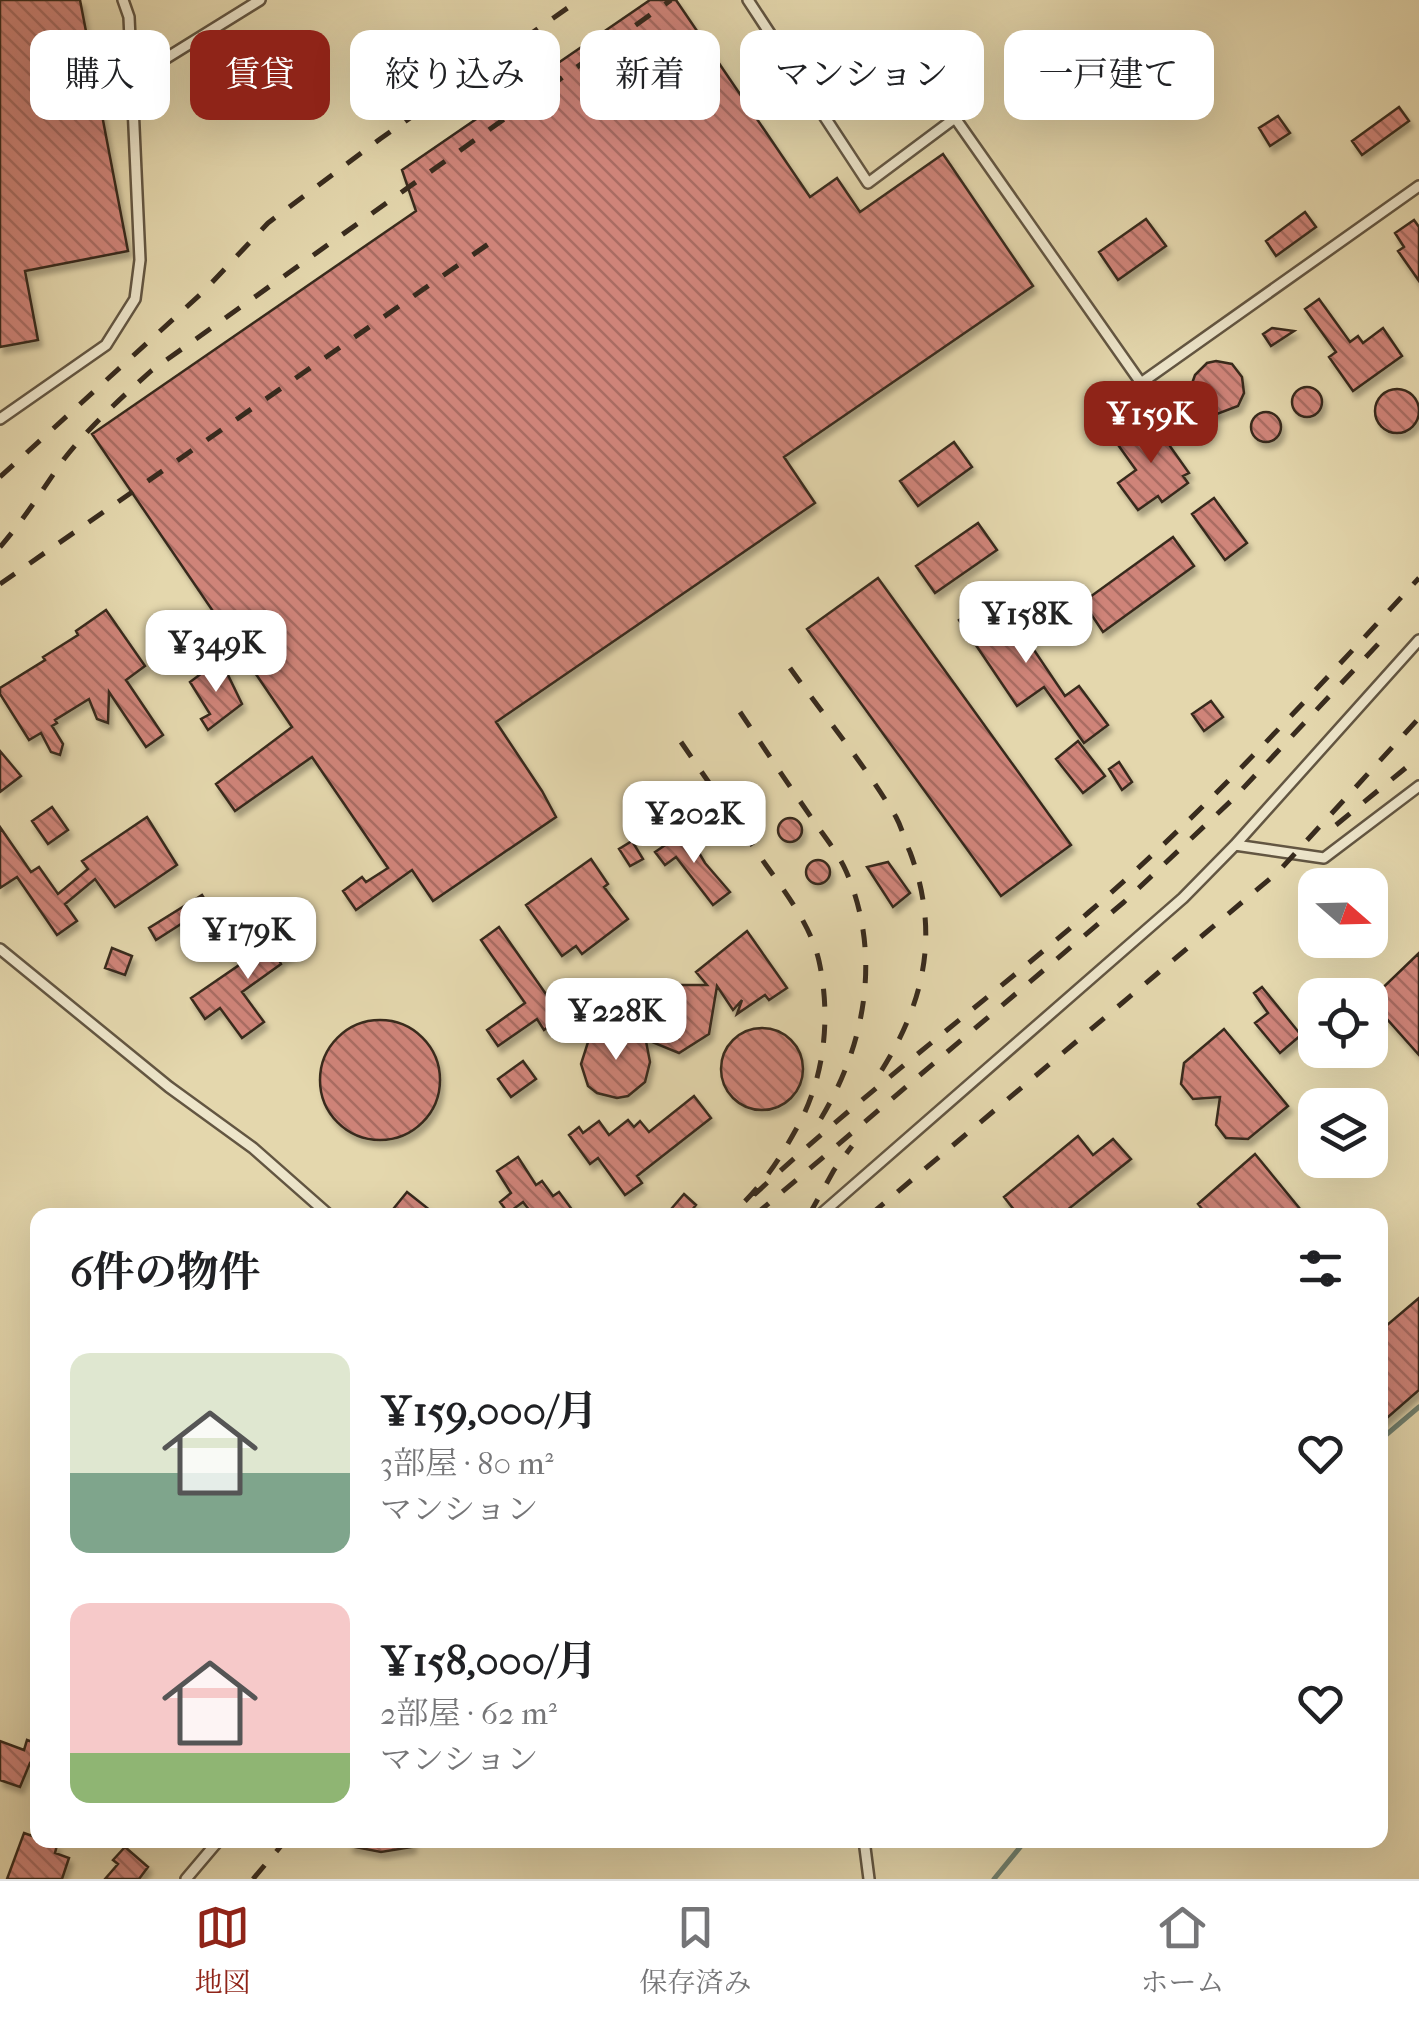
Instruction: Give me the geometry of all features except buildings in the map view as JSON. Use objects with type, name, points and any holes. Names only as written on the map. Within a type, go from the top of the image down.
[{"type":"lane","points":[[123,0],[129,30]]},
{"type":"lane","points":[[170,56],[260,0]]},
{"type":"lane","points":[[748,0],[868,183],[954,118],[1142,383],[1419,186]]},
{"type":"lane","points":[[0,418],[106,345],[135,299],[140,260],[133,120]]},
{"type":"lane","points":[[828,1208],[1183,898],[1235,846],[1419,640]]},
{"type":"lane","points":[[1235,846],[1324,858],[1419,786]]},
{"type":"lane","points":[[0,950],[169,1087],[253,1148],[321,1208]]},
{"type":"lane","points":[[186,1879],[211,1848]]},
{"type":"lane","points":[[865,1848],[869,1879]]},
{"type":"waterway","points":[[1388,1433],[1419,1407]]},
{"type":"waterway","points":[[994,1879],[1019,1848]]},
{"type":"railway","points":[[0,477],[203,292],[268,223],[579,0]]},
{"type":"railway","points":[[0,547],[74,447],[151,371],[671,0]]},
{"type":"railway","points":[[0,584],[497,238]]},
{"type":"railway","points":[[754,1195],[1133,873],[1258,750],[1419,578]]},
{"type":"railway","points":[[763,1208],[1124,902],[1233,799],[1381,641]]},
{"type":"railway","points":[[790,668],[896,817],[920,883],[926,943],[922,972],[905,1027],[874,1082]]},
{"type":"railway","points":[[740,712],[843,864],[858,904],[864,938],[866,971],[856,1038],[831,1101],[813,1131]]},
{"type":"railway","points":[[878,1208],[1278,872],[1419,718]]},
{"type":"railway","points":[[681,742],[802,919],[815,947],[823,982],[823,1045],[808,1105],[769,1173],[737,1208]]},
{"type":"railway","points":[[1336,825],[1419,757]]},
{"type":"railway","points":[[813,1208],[852,1146]]},
{"type":"railway","points":[[253,1879],[279,1848]]}]
